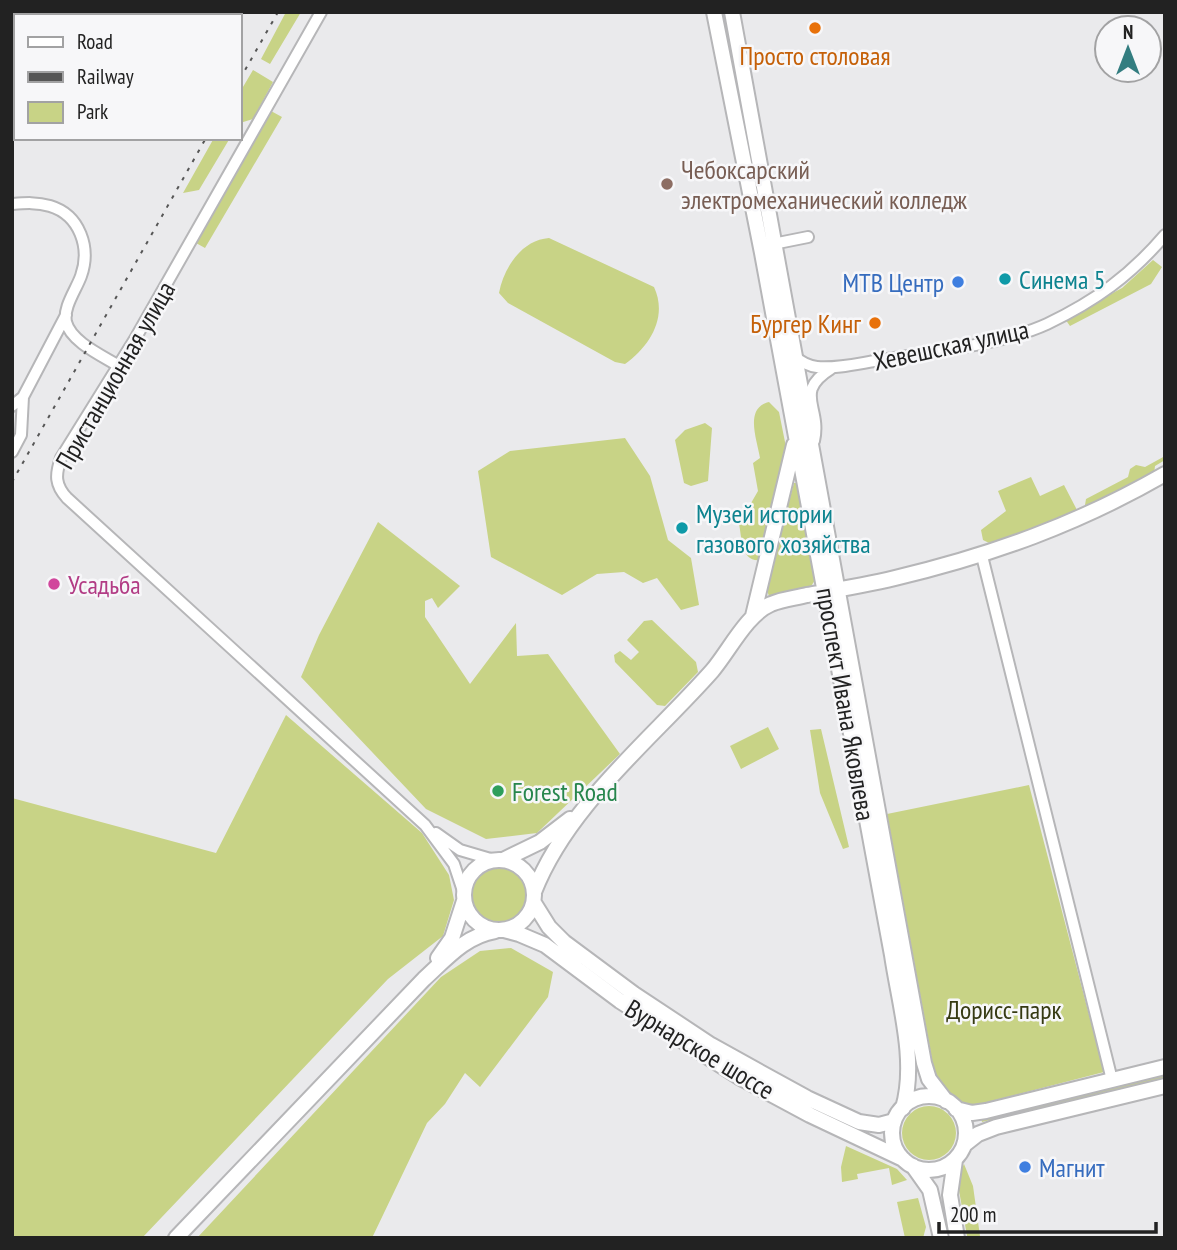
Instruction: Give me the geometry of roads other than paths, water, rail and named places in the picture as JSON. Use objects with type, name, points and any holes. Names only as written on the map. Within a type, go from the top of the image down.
[{"type":"main road","name":"проспект Ивана Яковлева","points":[[715,12],[796,437],[831,591],[924,1063],[929,1079],[951,1105]]},
{"type":"main road","name":"проспект Ивана Яковлева","points":[[732,12],[812,451],[831,591],[903,1025],[909,1075],[903,1108]]},
{"type":"main road","points":[[753,616],[796,437]]},
{"type":"main road","points":[[176,1238],[424,979],[460,946],[474,936],[523,922],[530,914],[534,898],[557,845],[582,810],[713,670],[753,616],[771,604],[903,576],[982,555],[1057,529],[1165,474]]},
{"type":"main road","points":[[424,979],[452,938],[470,874],[477,867],[540,842],[582,810]]},
{"type":"main road","points":[[498,860],[514,863],[528,874],[534,898]]},
{"type":"main road","points":[[464,897],[471,916],[477,923],[499,931]]},
{"type":"main road","name":"Вурнарское шоссе","points":[[534,898],[549,927],[637,1004]]},
{"type":"main road","name":"Вурнарское шоссе","points":[[499,931],[519,934],[545,945],[810,1115],[908,1163]]},
{"type":"main road","points":[[941,1238],[933,1198],[926,1182],[893,1142],[894,1121],[903,1108],[928,1097],[972,1113],[986,1111],[1165,1067]]},
{"type":"main road","name":"Вурнарское шоссе","points":[[742,1071],[859,1122],[879,1125],[894,1121]]},
{"type":"main road","points":[[957,1238],[950,1195],[955,1160],[964,1145],[978,1134],[996,1127],[1165,1086]]},
{"type":"main road","points":[[951,1105],[964,1122],[964,1145]]},
{"type":"main road","points":[[908,1163],[937,1169],[955,1160]]},
{"type":"street","name":"Пристанционная улица","points":[[321,12],[119,366],[61,458],[56,478],[60,491],[425,825],[460,849],[498,860]]},
{"type":"street","points":[[12,204],[41,204],[70,217],[78,228],[85,249],[85,261],[66,315],[65,330],[23,397],[12,405]]},
{"type":"street","name":"Хевешская улица","points":[[832,368],[973,344],[1019,334],[1044,325],[1118,283],[1165,235]]},
{"type":"street","points":[[773,244],[808,237]]},
{"type":"street","points":[[65,330],[119,366]]},
{"type":"street","points":[[794,355],[807,365],[832,368]]},
{"type":"street","points":[[812,451],[816,424],[811,389],[813,382],[832,368]]},
{"type":"street","name":"Пристанционная улица","points":[[12,452],[21,435],[23,397]]},
{"type":"street","points":[[982,555],[1112,1080]]},
{"type":"street","name":"Пристанционная улица","points":[[425,825],[454,864],[464,897]]},
{"type":"railway","points":[[242,75],[278,12]]},
{"type":"railway","points":[[12,482],[205,140]]},
{"type":"place","name":"Просто столовая","points":[[815,28]]},
{"type":"place","name":"Чебоксарский электромеханический колледж","points":[[667,184]]},
{"type":"place","name":"Синема 5","points":[[1005,279]]},
{"type":"place","name":"МТВ Центр","points":[[958,282]]},
{"type":"place","name":"Бургер Кинг","points":[[875,323]]},
{"type":"place","name":"Музей истории газового хозяйства","points":[[682,528]]},
{"type":"place","name":"Усадьба","points":[[54,584]]},
{"type":"place","name":"Forest Road","points":[[498,791]]},
{"type":"place","name":"Магнит","points":[[1025,1167]]},
{"type":"park label","name":"Дорисс-парк","points":[[1004,1009]]}]
